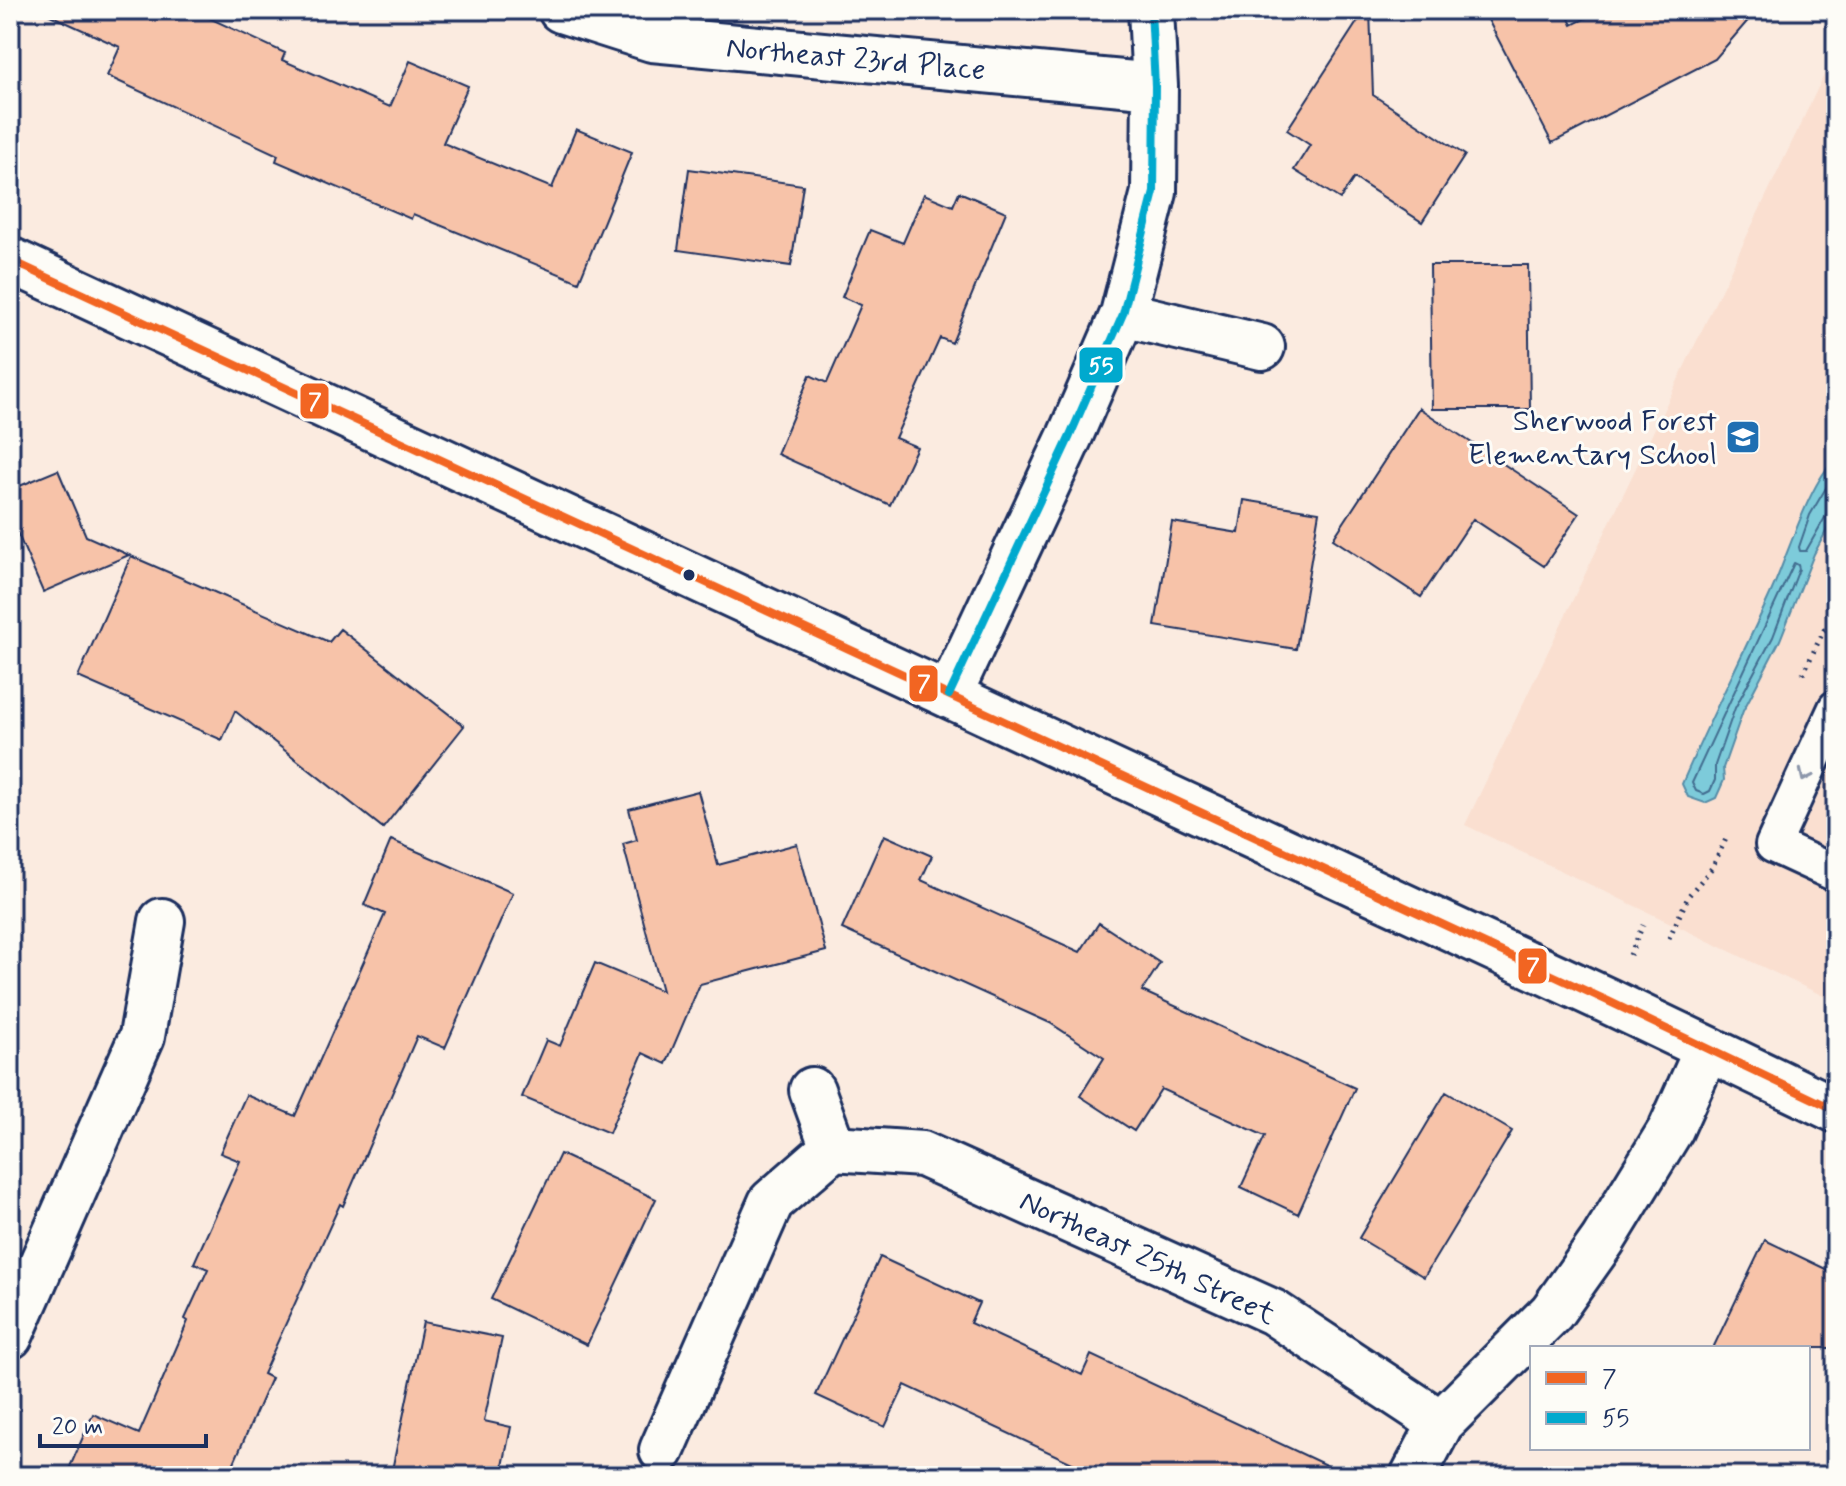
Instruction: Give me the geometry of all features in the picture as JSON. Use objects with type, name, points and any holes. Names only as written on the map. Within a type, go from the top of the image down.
[{"type":"street","name":"Northeast 23rd Place","points":[[561,10],[652,39],[1155,86]]},
{"type":"street","points":[[949,695],[1070,436],[1123,314],[1154,192],[1155,86],[1151,10]]},
{"type":"street","points":[[10,260],[1836,1110]]},
{"type":"street","points":[[1123,314],[1262,347]]},
{"type":"street","points":[[10,1336],[142,1036],[162,921]]},
{"type":"street","points":[[1413,1476],[1441,1423],[1552,1312],[1586,1264],[1671,1129],[1707,1049]]},
{"type":"street","points":[[662,1450],[771,1202],[833,1148],[812,1090]]},
{"type":"street","name":"Northeast 25th Street","points":[[833,1148],[922,1154],[1273,1312],[1441,1423]]},
{"type":"lane","points":[[1836,708],[1773,845],[1836,874]]},
{"type":"path","points":[[1630,956],[1643,925]]},
{"type":"shaded area","name":"Sherwood Forest Elementary School","points":[[1836,50],[1836,1002],[1465,825]]},
{"type":"water","points":[[1836,459],[1836,513],[1814,554],[1780,640],[1743,711],[1723,768],[1724,780],[1716,798],[1705,803],[1688,797],[1682,784],[1772,590],[1808,501],[1826,469]]},
{"type":"building","points":[[39,10],[192,10],[285,53],[282,60],[390,107],[410,61],[468,86],[443,143],[552,188],[576,129],[632,152],[579,282],[413,214],[411,219],[276,161],[278,155],[107,76],[120,47]]},
{"type":"building","points":[[1365,10],[1370,10],[1373,95],[1465,155],[1422,222],[1354,178],[1340,199],[1294,170],[1310,145],[1287,130]]},
{"type":"building","points":[[1483,10],[1565,10],[1572,25],[1602,10],[1757,10],[1715,59],[1552,143]]},
{"type":"building","points":[[689,169],[803,185],[791,266],[678,250]]},
{"type":"building","points":[[959,192],[1006,212],[952,343],[940,338],[895,438],[917,447],[890,505],[777,454],[810,375],[827,383],[861,305],[842,297],[870,230],[903,243],[924,194],[953,206]]},
{"type":"building","points":[[1430,265],[1528,265],[1530,409],[1432,409]]},
{"type":"building","points":[[1419,408],[1579,514],[1544,566],[1473,519],[1421,597],[1333,539]]},
{"type":"building","points":[[58,470],[86,536],[129,555],[43,592],[10,516],[10,490]]},
{"type":"building","points":[[1244,500],[1319,512],[1296,649],[1155,626],[1172,522],[1239,533]]},
{"type":"building","points":[[131,556],[329,642],[340,629],[464,726],[383,828],[235,711],[222,740],[78,677]]},
{"type":"building","points":[[698,791],[718,865],[797,844],[826,951],[700,984],[666,1064],[643,1053],[609,1133],[522,1097],[546,1040],[560,1046],[595,963],[662,991],[623,844],[637,840],[629,809]]},
{"type":"building","points":[[884,835],[932,856],[921,880],[1080,952],[1099,923],[1160,963],[1142,991],[1355,1088],[1298,1214],[1241,1187],[1265,1136],[1161,1089],[1134,1131],[1080,1096],[1104,1058],[1050,1023],[842,929]]},
{"type":"building","points":[[391,840],[513,893],[445,1048],[417,1036],[343,1206],[340,1204],[263,1374],[271,1378],[229,1474],[233,1476],[66,1476],[93,1414],[139,1434],[208,1269],[194,1263],[240,1161],[220,1153],[246,1095],[295,1116],[385,914],[364,905]]},
{"type":"building","points":[[1446,1092],[1512,1131],[1424,1277],[1359,1238]]},
{"type":"building","points":[[560,1154],[656,1199],[587,1345],[491,1299]]},
{"type":"building","points":[[1765,1240],[1836,1274],[1836,1348],[1714,1346]]},
{"type":"building","points":[[880,1257],[979,1303],[970,1323],[1082,1375],[1091,1355],[1349,1476],[1100,1476],[905,1385],[885,1427],[816,1395]]},
{"type":"building","points":[[423,1322],[502,1338],[484,1421],[511,1427],[501,1476],[420,1476],[392,1470]]},
{"type":"transit line","name":"55","points":[[949,695],[1070,436],[1123,314],[1154,192],[1155,86],[1151,10]]},
{"type":"transit line","name":"7","points":[[10,260],[1608,1001],[1836,1110]]},
{"type":"place","name":"Sherwood Forest Elementary School","points":[[1743,437]]}]
